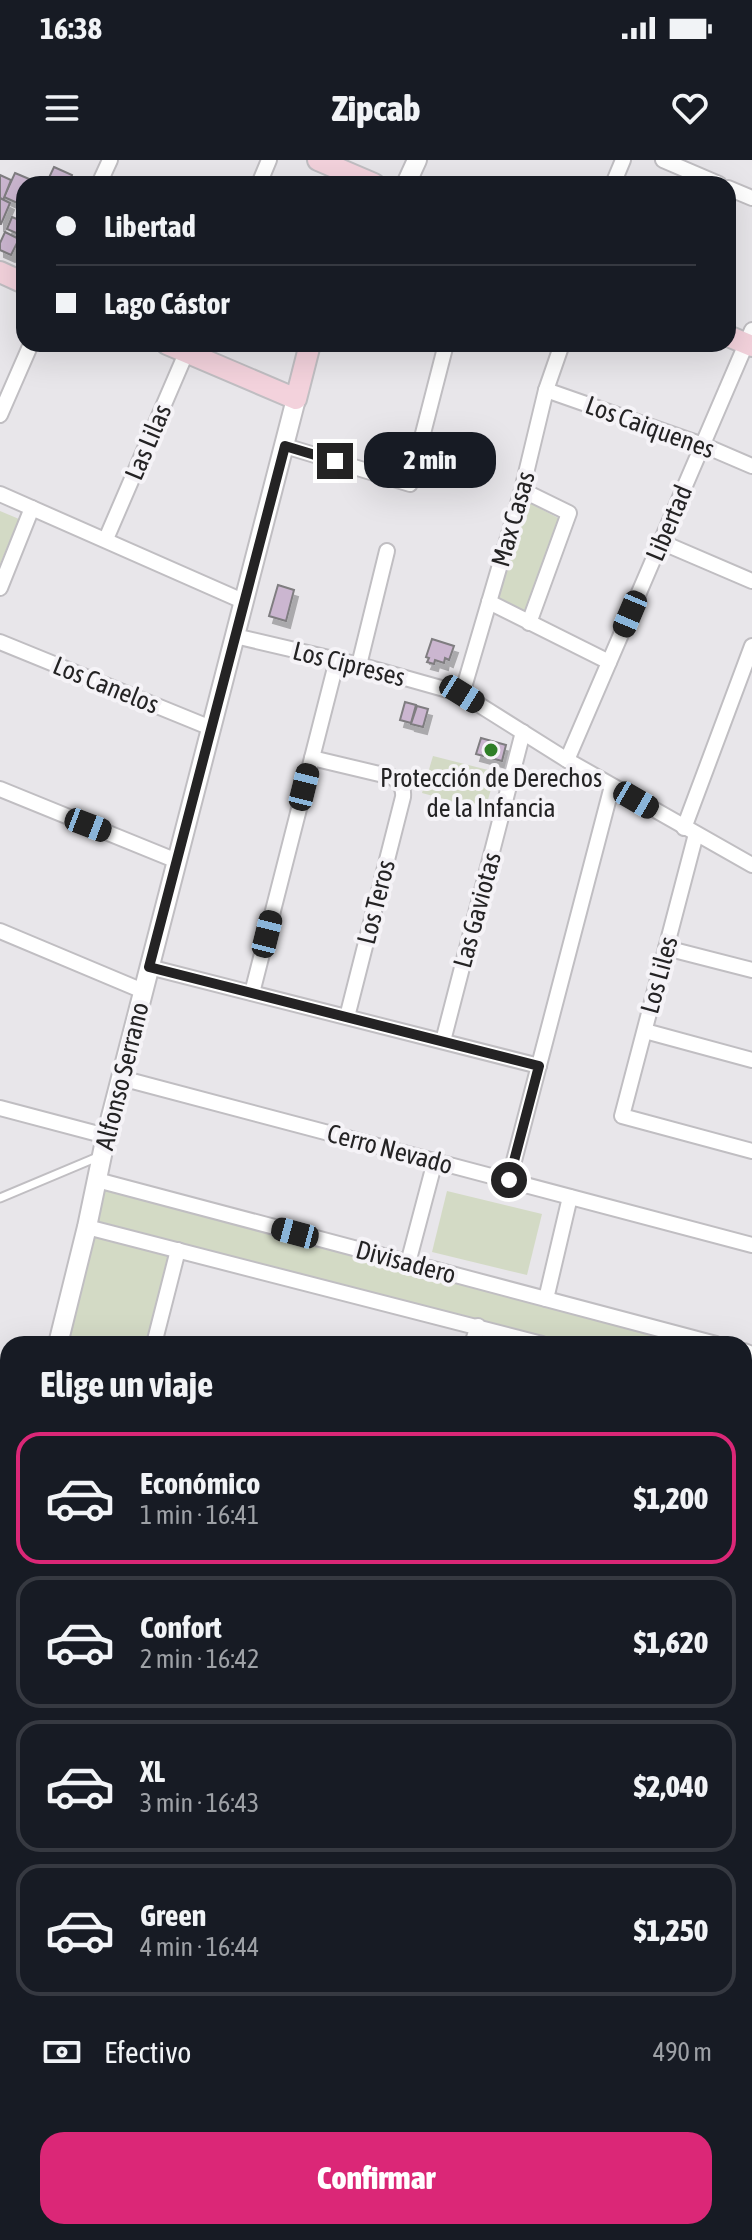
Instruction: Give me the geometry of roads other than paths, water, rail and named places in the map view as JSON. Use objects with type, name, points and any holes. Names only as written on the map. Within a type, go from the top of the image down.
[{"type":"main road","points":[[318,160],[350,176]]},
{"type":"main road","points":[[192,352],[296,399]]},
{"type":"main road","name":"Alfonso Serrano","points":[[296,399],[308,352]]},
{"type":"street","points":[[663,160],[700,176]]},
{"type":"street","name":"Libertad","points":[[567,760],[703,445],[745,339]]},
{"type":"street","points":[[0,415],[28,352]]},
{"type":"street","name":"Las Lilas","points":[[106,539],[179,352]]},
{"type":"street","points":[[285,446],[410,484],[444,352]]},
{"type":"street","name":"Max Casas","points":[[462,694],[559,352]]},
{"type":"street","name":"Los Caiquenes","points":[[546,390],[703,445],[752,466]]},
{"type":"street","name":"Alfonso Serrano","points":[[60,1336],[121,1078],[296,399]]},
{"type":"street","points":[[522,490],[569,513],[529,623]]},
{"type":"street","points":[[0,494],[245,602]]},
{"type":"street","points":[[0,588],[32,508]]},
{"type":"street","points":[[661,542],[752,581]]},
{"type":"street","points":[[359,665],[387,551]]},
{"type":"street","points":[[489,602],[609,662]]},
{"type":"street","name":"Los Cipreses","points":[[235,636],[359,665],[462,694],[567,760],[752,865]]},
{"type":"street","name":"Los Canelos","points":[[0,642],[211,728]]},
{"type":"street","name":"Los Liles","points":[[752,646],[690,831],[666,948],[622,1116],[752,1151]]},
{"type":"street","points":[[252,993],[337,660]]},
{"type":"street","name":"Las Gaviotas","points":[[443,1041],[523,732]]},
{"type":"street","name":"Los Teros","points":[[312,758],[392,777],[403,789],[347,1017]]},
{"type":"street","points":[[509,1180],[612,786]]},
{"type":"street","points":[[0,789],[177,861]]},
{"type":"street","points":[[0,931],[143,991]]},
{"type":"street","points":[[666,948],[752,970]]},
{"type":"street","points":[[149,967],[539,1066]]},
{"type":"street","points":[[645,1031],[752,1060]]},
{"type":"street","name":"Cerro Nevado","points":[[121,1078],[752,1245]]},
{"type":"street","points":[[0,1108],[104,1146]]},
{"type":"street","points":[[408,1263],[435,1161]]},
{"type":"street","name":"Divisadero","points":[[97,1180],[686,1336]]},
{"type":"street","points":[[546,1299],[570,1197]]},
{"type":"street","name":"Divisadero","points":[[87,1227],[514,1336]]},
{"type":"street","points":[[156,1336],[178,1250]]},
{"type":"street","points":[[475,1336],[478,1326]]},
{"type":"lane","points":[[0,1198],[104,1146]]},
{"type":"place","name":"Protección de Derechos de la Infancia","points":[[491,750]]}]
